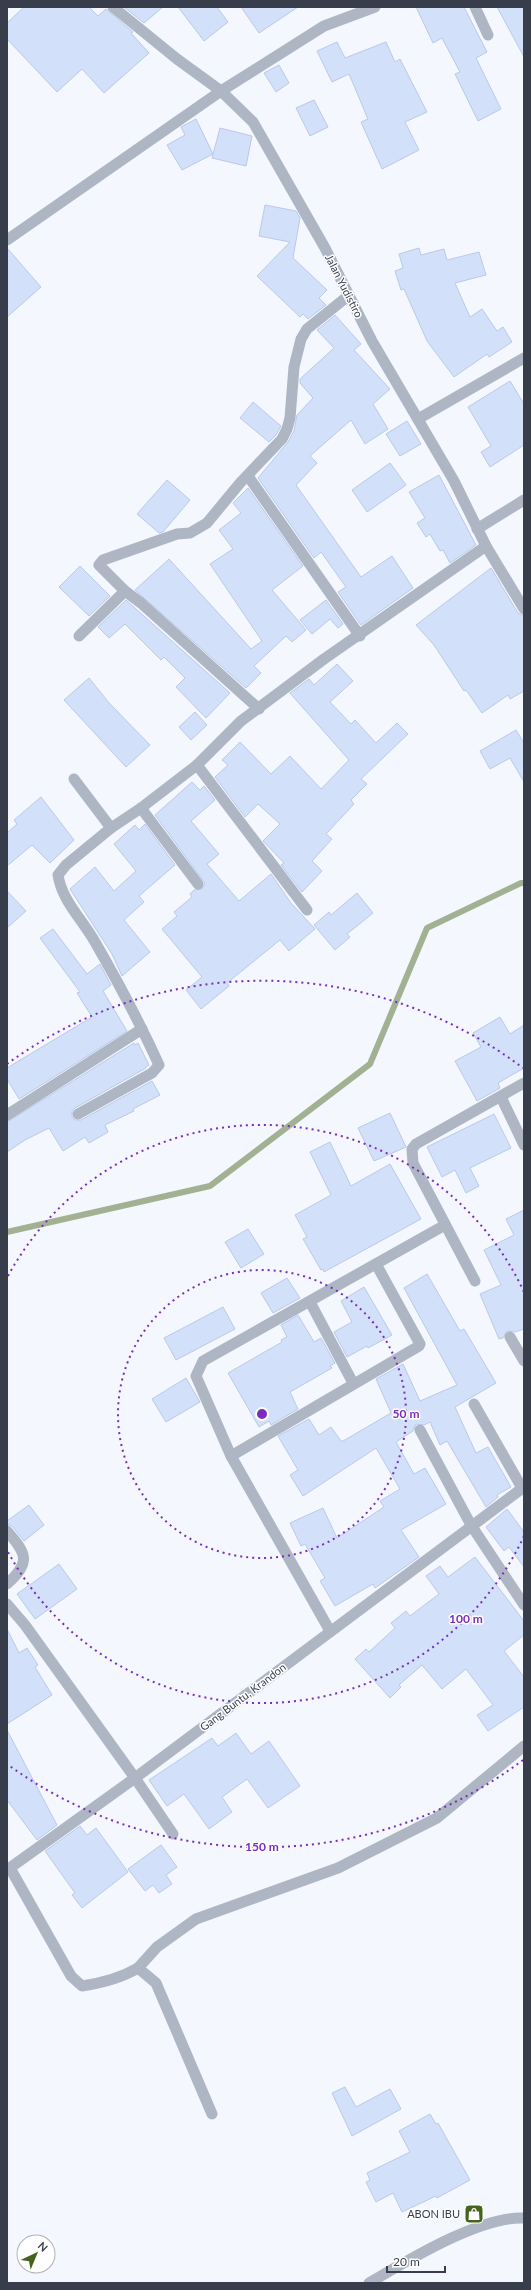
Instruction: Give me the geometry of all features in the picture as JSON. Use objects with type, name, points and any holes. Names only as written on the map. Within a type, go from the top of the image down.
[{"type":"street","name":"Jalan Yudistiro","points":[[113,7],[177,59],[221,91],[253,122],[325,248],[372,341],[454,481],[486,546],[523,602]]},
{"type":"street","points":[[7,240],[221,91],[324,26],[375,7]]},
{"type":"street","points":[[475,7],[488,35]]},
{"type":"street","points":[[259,709],[141,603],[125,591],[99,565],[103,560],[177,534],[190,533],[207,523],[282,439],[287,430],[293,402],[294,367],[301,339],[307,329],[348,296]]},
{"type":"street","points":[[418,419],[524,358]]},
{"type":"street","points":[[248,476],[360,636]]},
{"type":"street","points":[[478,529],[524,500]]},
{"type":"street","points":[[78,1114],[157,1069],[159,1065],[142,1029],[94,940],[60,890],[58,875],[66,865],[111,828],[141,808],[197,765],[241,721],[324,659],[360,636],[486,546]]},
{"type":"street","points":[[80,636],[125,591]]},
{"type":"street","points":[[197,765],[307,910]]},
{"type":"street","points":[[74,779],[111,828]]},
{"type":"street","points":[[141,808],[198,884]]},
{"type":"street","points":[[7,1115],[142,1029]]},
{"type":"street","points":[[475,1281],[413,1163],[412,1149],[416,1144],[524,1083]]},
{"type":"street","points":[[501,1097],[524,1145]]},
{"type":"street","points":[[330,1631],[231,1456],[196,1376],[203,1361],[445,1225]]},
{"type":"street","points":[[231,1456],[418,1347],[420,1344],[376,1264]]},
{"type":"street","points":[[310,1302],[353,1384]]},
{"type":"street","points":[[510,1338],[524,1361]]},
{"type":"street","points":[[474,1404],[523,1487]]},
{"type":"street","points":[[420,1430],[471,1525],[524,1605]]},
{"type":"street","name":"Gang Buntu, Krandon","points":[[8,1869],[135,1778],[523,1487]]},
{"type":"street","points":[[7,1531],[22,1548],[25,1560],[21,1572],[7,1584]]},
{"type":"street","points":[[7,1604],[25,1625],[135,1778],[173,1834]]},
{"type":"street","points":[[8,1869],[71,1976],[78,1984],[82,1986],[105,1981],[126,1975],[138,1968],[157,1947],[196,1919],[338,1868],[437,1818],[524,1746]]},
{"type":"street","points":[[138,1968],[156,1983],[212,2114]]},
{"type":"street","points":[[369,2283],[473,2228],[515,2218],[524,2218]]},
{"type":"building","points":[[24,7],[89,7],[98,16],[106,9],[133,32],[131,33],[149,53],[104,93],[82,69],[57,92],[7,39],[7,23]]},
{"type":"building","points":[[124,7],[163,7],[144,23]]},
{"type":"building","points":[[178,7],[217,7],[228,22],[204,41]]},
{"type":"building","points":[[241,7],[298,7],[259,33]]},
{"type":"building","points":[[416,7],[464,7],[487,52],[476,58],[501,109],[478,121],[455,74],[460,72],[442,38],[433,43]]},
{"type":"building","points":[[497,7],[524,7],[524,57]]},
{"type":"building","points":[[337,42],[345,58],[386,42],[395,62],[400,59],[427,112],[405,122],[419,150],[382,169],[361,122],[368,119],[349,74],[332,82],[317,51]]},
{"type":"building","points":[[279,65],[289,83],[276,92],[264,73]]},
{"type":"building","points":[[314,100],[328,127],[310,136],[296,108]]},
{"type":"building","points":[[196,119],[213,154],[182,170],[167,145],[185,135],[181,127]]},
{"type":"building","points":[[220,128],[252,136],[246,166],[212,158]]},
{"type":"building","points":[[265,205],[296,211],[300,218],[293,258],[327,290],[319,298],[326,305],[308,319],[303,314],[300,317],[257,276],[290,242],[259,236]]},
{"type":"building","points":[[7,248],[41,287],[7,317]]},
{"type":"building","points":[[419,248],[421,255],[444,249],[447,260],[479,252],[486,275],[455,283],[470,317],[482,309],[497,331],[503,327],[512,342],[489,357],[487,354],[454,377],[427,341],[404,289],[401,290],[395,271],[403,268],[399,254]]},
{"type":"building","points":[[335,315],[361,344],[354,350],[390,389],[373,404],[388,429],[365,444],[351,420],[310,456],[317,463],[296,485],[361,577],[392,556],[413,588],[361,625],[338,592],[346,587],[321,552],[314,558],[258,478],[288,442],[294,431],[297,415],[313,398],[300,383],[300,379],[334,348],[317,330]]},
{"type":"building","points":[[510,381],[524,404],[524,445],[490,467],[481,452],[491,446],[468,407]]},
{"type":"building","points":[[253,402],[281,426],[276,435],[269,442],[240,418]]},
{"type":"building","points":[[407,421],[421,444],[400,456],[386,434]]},
{"type":"building","points":[[390,463],[406,485],[367,512],[352,490]]},
{"type":"building","points":[[439,475],[476,545],[450,563],[443,550],[440,551],[430,534],[426,537],[417,523],[425,518],[409,492]]},
{"type":"building","points":[[167,480],[190,500],[163,532],[159,533],[137,514]]},
{"type":"building","points":[[248,488],[303,566],[272,590],[306,630],[292,642],[286,636],[254,666],[261,673],[246,688],[135,590],[169,559],[251,649],[262,641],[210,564],[233,549],[219,530],[241,513],[233,503]]},
{"type":"building","points":[[80,566],[110,596],[89,616],[59,587]]},
{"type":"building","points":[[491,568],[518,613],[524,616],[524,691],[510,699],[508,695],[482,713],[466,690],[464,691],[434,645],[416,625]]},
{"type":"building","points":[[126,600],[230,693],[206,718],[176,687],[185,678],[164,657],[161,660],[125,624],[109,638],[98,627]]},
{"type":"building","points":[[326,600],[343,624],[338,628],[330,619],[312,634],[300,620]]},
{"type":"building","points":[[337,664],[353,681],[330,702],[351,724],[355,720],[376,743],[397,723],[408,734],[361,779],[367,784],[351,800],[354,804],[326,834],[332,839],[312,861],[322,871],[302,892],[281,865],[284,863],[263,841],[280,824],[258,804],[245,817],[215,777],[228,765],[222,760],[240,742],[271,774],[290,756],[321,789],[349,760],[290,693],[309,679],[314,685]]},
{"type":"building","points":[[89,678],[110,704],[150,745],[126,767],[64,700]]},
{"type":"building","points":[[195,712],[207,725],[191,740],[179,727]]},
{"type":"building","points":[[516,730],[524,743],[524,782],[510,758],[490,769],[480,751]]},
{"type":"building","points":[[192,782],[200,790],[204,786],[215,800],[191,821],[219,854],[207,864],[239,901],[271,874],[291,903],[315,929],[289,951],[280,940],[227,983],[229,986],[201,1009],[186,990],[202,977],[162,929],[177,916],[174,912],[192,897],[190,894],[194,890],[202,889],[205,883],[155,815]]},
{"type":"building","points":[[41,797],[74,840],[50,863],[32,845],[7,866],[7,833],[17,824],[14,820]]},
{"type":"building","points":[[145,824],[175,865],[139,896],[144,902],[124,920],[150,952],[122,976],[112,954],[70,889],[95,867],[114,891],[136,871],[114,844],[135,825],[139,830]]},
{"type":"building","points":[[7,891],[26,911],[7,928]]},
{"type":"building","points":[[357,893],[373,913],[347,934],[350,937],[335,950],[314,925],[329,912],[331,915]]},
{"type":"building","points":[[53,929],[87,974],[100,964],[111,985],[103,991],[127,1031],[19,1099],[7,1079],[7,1068],[92,1017],[77,993],[80,992],[40,938]]},
{"type":"building","points":[[500,1017],[510,1034],[524,1025],[524,1068],[498,1083],[500,1088],[477,1101],[455,1061],[481,1047],[473,1033]]},
{"type":"building","points":[[134,1043],[135,1045],[138,1043],[149,1065],[75,1108],[72,1111],[72,1117],[75,1120],[81,1120],[152,1081],[160,1095],[133,1109],[134,1111],[105,1125],[108,1132],[89,1143],[85,1137],[63,1151],[49,1128],[25,1140],[7,1152],[7,1122]]},
{"type":"building","points":[[390,1113],[406,1147],[374,1161],[358,1128]]},
{"type":"building","points":[[494,1114],[511,1148],[470,1168],[479,1186],[466,1193],[455,1170],[442,1177],[427,1147]]},
{"type":"building","points":[[330,1142],[351,1186],[390,1164],[421,1219],[324,1272],[323,1269],[321,1270],[303,1239],[307,1237],[295,1215],[331,1195],[310,1152]]},
{"type":"building","points":[[524,1210],[524,1329],[515,1332],[507,1331],[503,1338],[499,1339],[480,1294],[501,1285],[484,1250],[514,1235],[506,1219]]},
{"type":"building","points":[[248,1229],[264,1254],[241,1268],[225,1242]]},
{"type":"building","points":[[427,1274],[460,1331],[464,1329],[496,1383],[455,1407],[476,1453],[488,1447],[511,1487],[497,1495],[498,1497],[486,1507],[447,1441],[440,1445],[430,1422],[424,1425],[416,1424],[413,1431],[396,1442],[414,1474],[425,1468],[446,1504],[401,1530],[419,1557],[375,1588],[373,1584],[335,1606],[320,1581],[325,1578],[305,1544],[301,1546],[290,1523],[323,1508],[337,1538],[384,1507],[380,1501],[400,1489],[376,1448],[303,1496],[290,1475],[298,1470],[278,1436],[309,1419],[319,1435],[331,1427],[341,1441],[343,1441],[391,1413],[376,1379],[403,1364],[420,1401],[457,1385],[404,1288]]},
{"type":"building","points":[[287,1278],[300,1298],[273,1313],[261,1293]]},
{"type":"building","points":[[364,1287],[392,1335],[347,1357],[334,1332],[352,1322],[341,1301]]},
{"type":"building","points":[[223,1307],[235,1329],[176,1360],[164,1338]]},
{"type":"building","points":[[298,1315],[314,1342],[321,1338],[335,1363],[330,1366],[332,1368],[290,1392],[298,1409],[271,1425],[269,1421],[259,1427],[228,1373],[282,1342],[281,1340],[287,1337],[281,1325]]},
{"type":"building","points":[[186,1378],[200,1402],[166,1422],[152,1399]]},
{"type":"building","points":[[29,1505],[44,1525],[24,1541],[12,1526],[7,1524],[7,1521]]},
{"type":"building","points":[[507,1509],[524,1532],[524,1567],[509,1547],[504,1551],[486,1527]]},
{"type":"building","points":[[475,1557],[524,1621],[524,1635],[504,1651],[524,1677],[524,1707],[488,1731],[477,1715],[493,1705],[466,1669],[442,1689],[422,1665],[399,1685],[401,1687],[390,1698],[355,1659],[366,1649],[369,1652],[395,1628],[391,1623],[406,1611],[410,1616],[439,1594],[426,1576],[440,1566],[448,1577]]},
{"type":"building","points":[[59,1564],[77,1589],[35,1619],[17,1594]]},
{"type":"building","points":[[7,1629],[19,1653],[27,1648],[38,1665],[35,1667],[52,1695],[7,1724]]},
{"type":"building","points":[[7,1730],[57,1825],[37,1840],[7,1800]]},
{"type":"building","points":[[236,1733],[251,1754],[269,1741],[300,1786],[268,1808],[247,1779],[222,1797],[232,1812],[209,1829],[184,1794],[167,1806],[149,1780],[212,1738],[218,1746]]},
{"type":"building","points":[[80,1826],[87,1835],[96,1828],[128,1872],[82,1908],[72,1895],[75,1893],[45,1851]]},
{"type":"building","points":[[161,1845],[177,1867],[166,1875],[172,1884],[159,1893],[153,1885],[145,1891],[128,1869]]},
{"type":"building","points":[[345,2087],[356,2107],[390,2089],[401,2109],[352,2136],[332,2093]]},
{"type":"building","points":[[430,2114],[436,2124],[438,2123],[470,2180],[437,2198],[436,2196],[402,2212],[393,2193],[376,2202],[366,2182],[370,2180],[367,2173],[410,2152],[399,2131]]},
{"type":"waterway","points":[[7,1232],[210,1186],[370,1064],[427,928],[521,883],[524,883]]},
{"type":"place","name":"ABON IBU","points":[[474,2214]]}]
